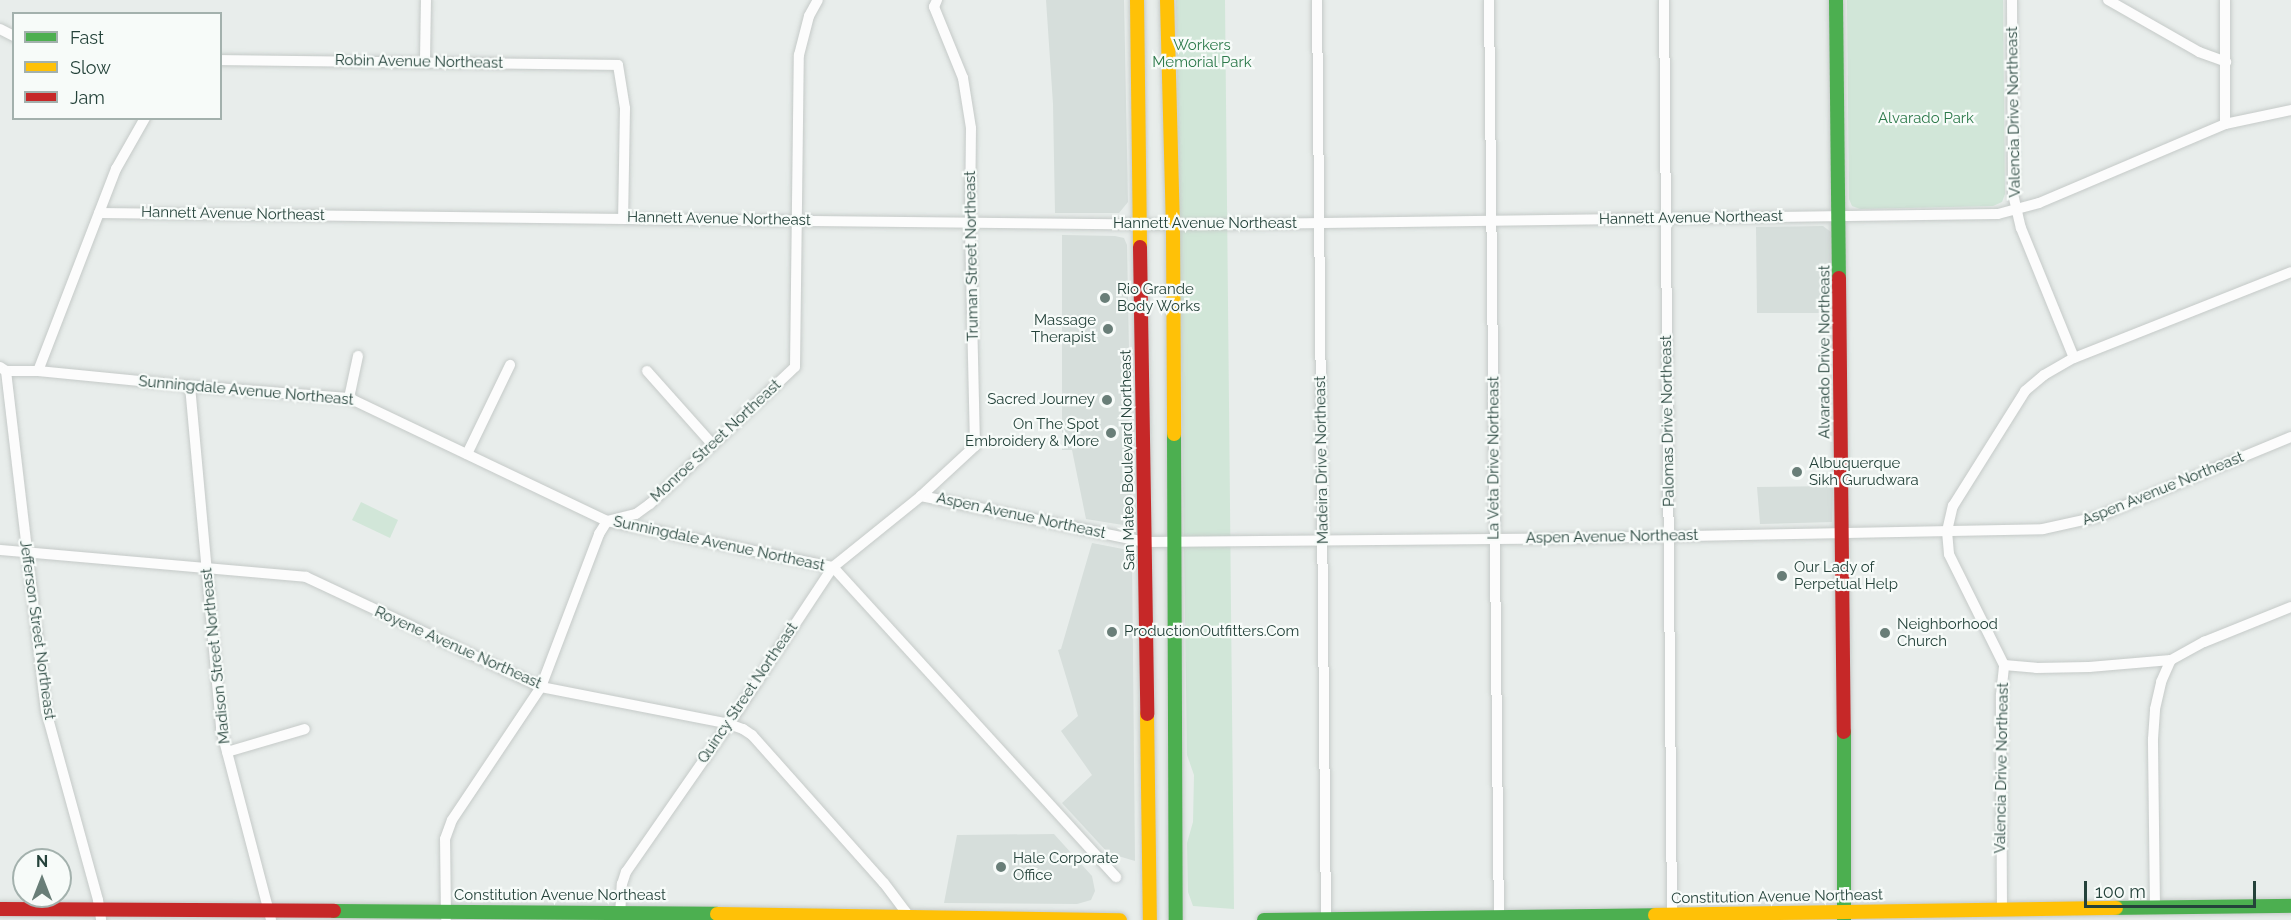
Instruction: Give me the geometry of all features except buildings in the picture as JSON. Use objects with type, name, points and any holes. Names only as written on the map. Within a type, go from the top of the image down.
[{"type":"street","points":[[425,62],[426,0]]},
{"type":"street","name":"Monroe Street Northeast","points":[[607,521],[636,514],[650,504],[795,367],[799,55],[809,16],[818,0]]},
{"type":"street","name":"San Mateo Boulevard Northeast","points":[[1137,0],[1142,224],[1150,920]]},
{"type":"street","points":[[1167,0],[1173,225],[1176,920]]},
{"type":"street","name":"Madeira Drive Northeast","points":[[1317,0],[1326,920]]},
{"type":"street","name":"La Veta Drive Northeast","points":[[1489,0],[1499,917]]},
{"type":"street","name":"Palomas Drive Northeast","points":[[1664,0],[1672,915]]},
{"type":"street","name":"Alvarado Drive Northeast","points":[[1836,0],[1840,216],[1845,916]]},
{"type":"street","name":"Valencia Drive Northeast","points":[[2012,0],[2013,194],[2016,209],[2073,358]]},
{"type":"street","points":[[2108,0],[2199,52],[2226,62]]},
{"type":"street","points":[[2225,0],[2226,124]]},
{"type":"street","name":"Truman Street Northeast","points":[[921,496],[975,446],[970,222],[971,128],[963,78],[933,2]]},
{"type":"street","name":"Robin Avenue Northeast","points":[[222,60],[618,65],[625,108],[623,218]]},
{"type":"street","name":"Hannett Avenue Northeast","points":[[99,213],[1173,225],[1998,214],[2039,203],[2226,124],[2291,110]]},
{"type":"street","points":[[38,371],[116,169],[144,120]]},
{"type":"street","points":[[1947,531],[1953,506],[2025,391],[2044,375],[2073,358],[2291,272]]},
{"type":"street","points":[[349,398],[358,356]]},
{"type":"street","points":[[467,454],[510,365]]},
{"type":"street","name":"Sunningdale Avenue Northeast","points":[[3,369],[349,398],[607,521],[833,567],[1116,877]]},
{"type":"street","name":"Jefferson Street Northeast","points":[[3,369],[46,711],[101,915]]},
{"type":"street","points":[[647,371],[712,444]]},
{"type":"street","name":"Madison Street Northeast","points":[[190,386],[205,567],[222,729],[226,752],[271,916]]},
{"type":"street","name":"Aspen Avenue Northeast","points":[[921,496],[1146,542],[1669,537],[2043,529],[2097,518],[2291,437]]},
{"type":"street","name":"Quincy Street Northeast","points":[[620,916],[622,884],[626,872],[729,724],[833,567],[921,496]]},
{"type":"street","points":[[446,916],[445,839],[452,820],[541,687],[599,534],[607,521]]},
{"type":"street","name":"Valencia Drive Northeast","points":[[1947,531],[1949,554],[2004,665],[2001,695],[2009,913]]},
{"type":"street","name":"Royene Avenue Northeast","points":[[0,550],[306,576],[541,687],[729,724],[752,735],[884,883],[908,915]]},
{"type":"street","points":[[2004,665],[2036,668],[2089,668],[2171,660],[2204,642],[2291,607]]},
{"type":"street","points":[[2155,908],[2153,739],[2155,709],[2171,660]]},
{"type":"street","points":[[226,752],[305,729]]},
{"type":"street","name":"Constitution Avenue Northeast","points":[[1264,920],[1609,918],[1672,915],[1845,916],[2155,908],[2182,914],[2291,906]]},
{"type":"street","name":"Constitution Avenue Northeast","points":[[0,909],[101,915],[794,917],[908,915],[1120,920]]},
{"type":"shaded area","points":[[1046,0],[1124,0],[1128,202],[1119,213],[1055,213],[1053,104]]},
{"type":"shaded area","points":[[1823,226],[1831,232],[1830,313],[1757,313],[1756,227]]},
{"type":"shaded area","points":[[1062,235],[1115,236],[1124,238],[1127,245],[1132,511],[1130,520],[1123,525],[1086,519],[1072,450],[1062,450]]},
{"type":"shaded area","points":[[1833,486],[1832,522],[1760,524],[1757,487]]},
{"type":"shaded area","points":[[1092,543],[1128,550],[1132,555],[1135,861],[1108,853],[1062,803],[1092,775],[1061,731],[1078,716],[1058,650],[1061,649]]},
{"type":"shaded area","points":[[1054,834],[1092,876],[1095,891],[1091,900],[1077,904],[944,903],[957,835]]},
{"type":"green space","name":"Workers Memorial Park","points":[[1176,0],[1225,0],[1234,909],[1193,906],[1188,892],[1187,843],[1193,822],[1194,775],[1187,755]]},
{"type":"green space","name":"Alvarado Park","points":[[1847,0],[2003,0],[2005,194],[2002,202],[1993,206],[1860,209],[1852,206],[1849,199]]},
{"type":"green space","points":[[361,502],[398,520],[390,538],[352,520]]},
{"type":"traffic: fast","points":[[1836,0],[1839,278]]},
{"type":"traffic: fast","points":[[1174,434],[1176,920]]},
{"type":"traffic: fast","points":[[1844,732],[1844,920]]},
{"type":"traffic: fast","points":[[2116,908],[2291,906]]},
{"type":"traffic: fast","points":[[334,911],[717,914]]},
{"type":"traffic: fast","points":[[1264,920],[1655,915]]},
{"type":"traffic: slow","points":[[1137,0],[1140,247]]},
{"type":"traffic: slow","points":[[1167,0],[1173,225],[1174,434]]},
{"type":"traffic: slow","points":[[1147,714],[1150,920]]},
{"type":"traffic: slow","points":[[1655,915],[2116,908]]},
{"type":"traffic: slow","points":[[717,914],[1120,920]]},
{"type":"traffic: jam","points":[[1140,247],[1147,714]]},
{"type":"traffic: jam","points":[[1839,278],[1844,732]]},
{"type":"traffic: jam","points":[[0,909],[334,911]]},
{"type":"place","name":"Rio Grande Body Works","points":[[1105,298]]},
{"type":"place","name":"Massage Therapist","points":[[1108,329]]},
{"type":"place","name":"Sacred Journey","points":[[1107,400]]},
{"type":"place","name":"On The Spot Embroidery & More","points":[[1111,433]]},
{"type":"place","name":"Albuquerque Sikh Gurudwara","points":[[1797,472]]},
{"type":"place","name":"Our Lady of Perpetual Help","points":[[1782,576]]},
{"type":"place","name":"ProductionOutfitters.Com","points":[[1112,632]]},
{"type":"place","name":"Neighborhood Church","points":[[1885,633]]},
{"type":"place","name":"Hale Corporate Office","points":[[1001,867]]}]
